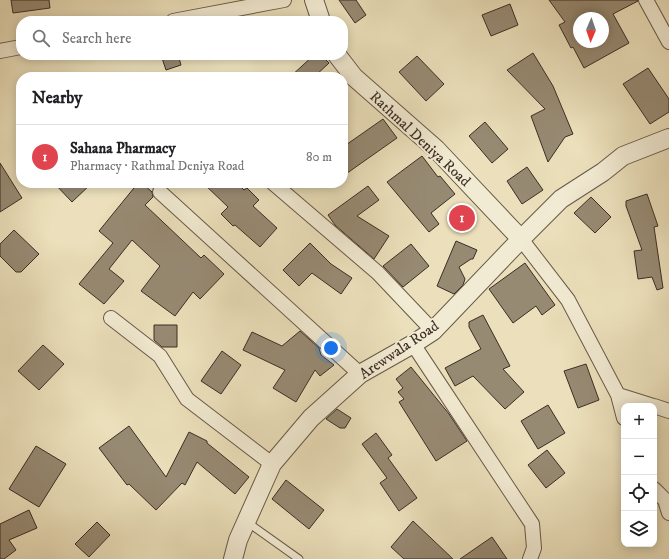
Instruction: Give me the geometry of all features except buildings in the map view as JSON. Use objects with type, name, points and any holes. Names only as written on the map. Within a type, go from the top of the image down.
[{"type":"street","points":[[199,16],[284,0]]},
{"type":"street","points":[[314,0],[320,16]]},
{"type":"street","points":[[646,0],[669,42]]},
{"type":"street","points":[[0,51],[16,48]]},
{"type":"street","name":"Rathmal Deniya Road","points":[[341,60],[354,77],[436,149],[521,239]]},
{"type":"street","name":"Arewwala Road","points":[[233,559],[238,540],[272,464],[311,418],[360,374],[433,331],[521,239],[561,200],[623,156],[669,138]]},
{"type":"street","points":[[279,188],[378,273],[433,331]]},
{"type":"street","points":[[160,192],[360,374]]},
{"type":"street","points":[[521,239],[568,300],[618,395],[621,406]]},
{"type":"street","points":[[111,318],[160,356],[187,399],[272,464]]},
{"type":"street","points":[[413,344],[532,524],[534,548],[530,559]]},
{"type":"street","points":[[618,395],[644,403]]},
{"type":"street","points":[[657,407],[669,411]]},
{"type":"street","points":[[657,492],[665,500],[669,513]]},
{"type":"lane","points":[[246,522],[298,559]]},
{"type":"place","name":"Sahana Pharmacy","points":[[462,218]]}]
